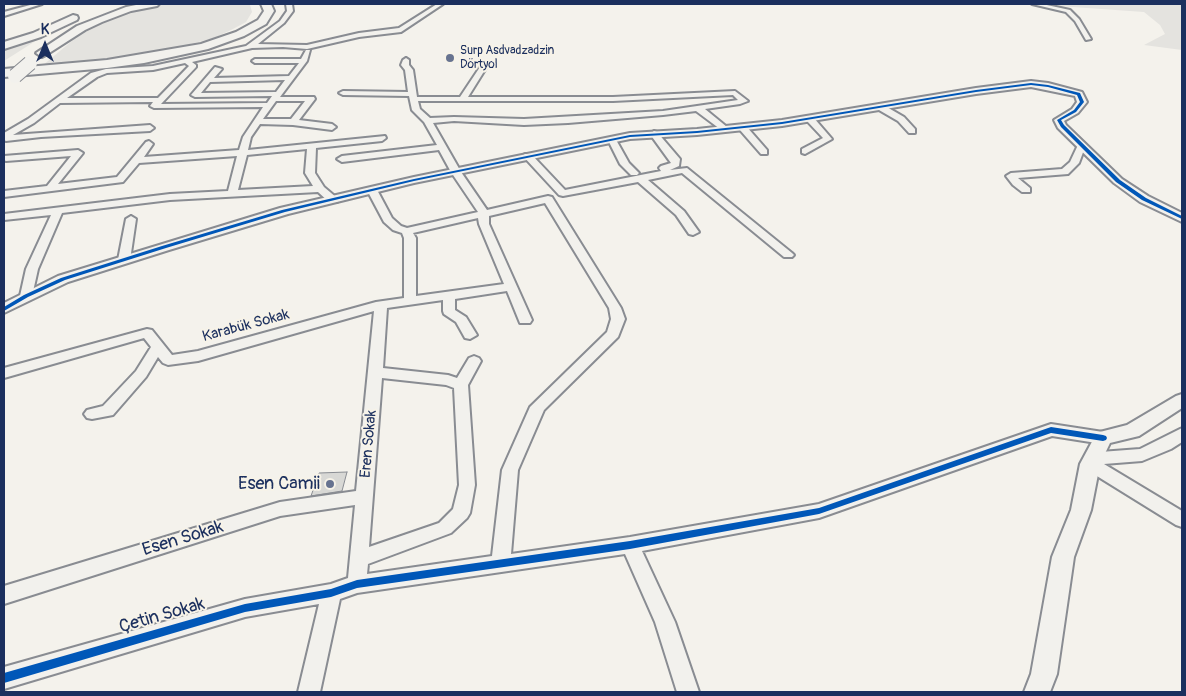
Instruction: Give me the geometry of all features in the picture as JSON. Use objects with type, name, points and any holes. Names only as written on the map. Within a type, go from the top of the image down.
[{"type":"highway","points":[[8,69],[30,63],[77,28],[118,4]]},
{"type":"highway","points":[[42,53],[81,28],[98,20],[130,9],[154,4]]},
{"type":"highway","points":[[8,69],[143,58],[191,47],[219,39],[254,22],[260,17],[261,12],[258,6],[252,4]]},
{"type":"highway","points":[[8,69],[107,64],[152,58],[204,47],[240,34],[262,22],[269,11],[266,4]]},
{"type":"highway","points":[[4,46],[37,35],[81,15],[28,49]]},
{"type":"highway","points":[[4,87],[8,69]]},
{"type":"street","points":[[4,14],[38,4]]},
{"type":"street","points":[[249,46],[282,22],[290,11],[289,4]]},
{"type":"street","points":[[4,137],[30,121],[94,75],[106,71],[153,68],[188,62],[249,46],[283,45],[307,47],[359,35],[401,30],[440,4]]},
{"type":"street","points":[[1035,4],[1068,11],[1077,20],[1088,39]]},
{"type":"street","points":[[232,193],[247,137],[257,121],[304,61],[308,51]]},
{"type":"street","points":[[406,60],[405,65],[410,70],[416,110],[428,121],[456,172],[483,212],[484,224],[525,320]]},
{"type":"street","points":[[255,61],[304,61]]},
{"type":"street","points":[[188,62],[194,66],[154,106],[274,99]]},
{"type":"street","points":[[463,98],[484,65]]},
{"type":"street","points":[[218,69],[195,95],[311,99],[293,122]]},
{"type":"street","points":[[208,80],[290,78]]},
{"type":"street","points":[[4,309],[26,296],[64,279],[284,211],[372,190],[612,140],[654,134],[743,128],[810,119],[1003,87],[1043,85],[1079,94],[1082,102],[1075,112],[1059,120],[1081,146],[1118,181],[1144,199],[1182,218]]},
{"type":"street","points":[[343,93],[463,98],[577,99],[735,93],[744,101],[663,113],[568,120],[509,122],[454,118],[428,121]]},
{"type":"street","points":[[57,101],[158,100]]},
{"type":"street","points":[[698,108],[724,129]]},
{"type":"street","points":[[882,108],[901,119],[912,131]]},
{"type":"street","points":[[805,152],[828,139],[810,119]]},
{"type":"street","points":[[257,121],[293,122],[332,127]]},
{"type":"street","points":[[4,137],[150,128]]},
{"type":"street","points":[[743,128],[764,152]]},
{"type":"street","points":[[654,134],[675,159],[676,164],[664,168],[666,173]]},
{"type":"street","points":[[14,137],[5,161],[78,153],[51,188]]},
{"type":"street","points":[[137,160],[242,154],[382,138]]},
{"type":"street","points":[[612,140],[625,164],[680,213],[693,232]]},
{"type":"street","points":[[4,194],[120,180],[149,144]]},
{"type":"street","points":[[312,145],[310,174],[320,189],[333,200]]},
{"type":"street","points":[[1026,190],[1016,183],[1011,176],[1065,172],[1074,163],[1081,146]]},
{"type":"street","points":[[342,159],[443,147]]},
{"type":"street","points":[[528,156],[563,193],[638,176],[684,170],[788,255]]},
{"type":"street","points":[[4,217],[170,197],[320,189]]},
{"type":"street","points":[[372,190],[388,220],[397,228],[406,231],[483,212],[548,199],[616,308],[618,319],[613,334],[538,407],[510,470],[501,562]]},
{"type":"street","points":[[26,296],[32,269],[58,210]]},
{"type":"street","points":[[124,260],[131,219]]},
{"type":"street","points":[[406,231],[410,238],[410,302]]},
{"type":"street","name":"Karabük Sokak","points":[[4,373],[147,333],[168,360],[198,356],[381,305],[512,288]]},
{"type":"street","points":[[449,296],[449,311],[461,320],[470,335]]},
{"type":"street","name":"Eren Sokak","points":[[358,584],[381,305]]},
{"type":"street","points":[[92,414],[108,411],[140,374],[158,346]]},
{"type":"street","points":[[360,559],[445,528],[461,513],[467,485],[461,385],[474,361]]},
{"type":"street","points":[[375,372],[448,380],[461,385]]},
{"type":"street","points":[[1037,692],[1044,674],[1063,557],[1081,510],[1092,460],[1103,438],[1132,431],[1182,400]]},
{"type":"street","name":"Çetin Sokak","points":[[4,678],[245,608],[331,593],[358,584],[630,545],[819,511],[1051,430],[1103,438]]},
{"type":"street","points":[[1092,460],[1142,455],[1165,445],[1182,434]]},
{"type":"street","points":[[1092,460],[1182,520]]},
{"type":"street","name":"Esen Sokak","points":[[4,595],[280,509],[365,497]]},
{"type":"street","points":[[630,545],[665,622],[688,692]]},
{"type":"street","points":[[308,692],[331,593]]},
{"type":"shaded area","points":[[162,4],[242,4],[250,5],[252,12],[246,22],[214,38],[175,48],[120,58],[42,66],[85,30],[109,17]]},
{"type":"shaded area","points":[[1030,4],[1182,4],[1182,50],[1144,45],[1165,34],[1160,25],[1144,12]]},
{"type":"shaded area","points":[[45,35],[4,61],[4,48]]},
{"type":"building","name":"Esen Camii","points":[[347,472],[342,491],[311,496],[319,473]]},
{"type":"cycle path","points":[[4,309],[26,296],[63,279],[164,247],[284,211],[414,180],[630,136],[697,132],[782,123],[976,91],[1031,84],[1048,86],[1079,94],[1082,102],[1075,111],[1059,120],[1062,126],[1118,181],[1144,199],[1182,218]]},
{"type":"cycle path","points":[[4,678],[245,608],[331,593],[357,584],[630,545],[819,511],[1051,430],[1103,438]]},
{"type":"place","name":"Surp Asdvadzadzin Dörtyol","points":[[450,58]]},
{"type":"place","name":"Esen Camii","points":[[330,484]]}]
